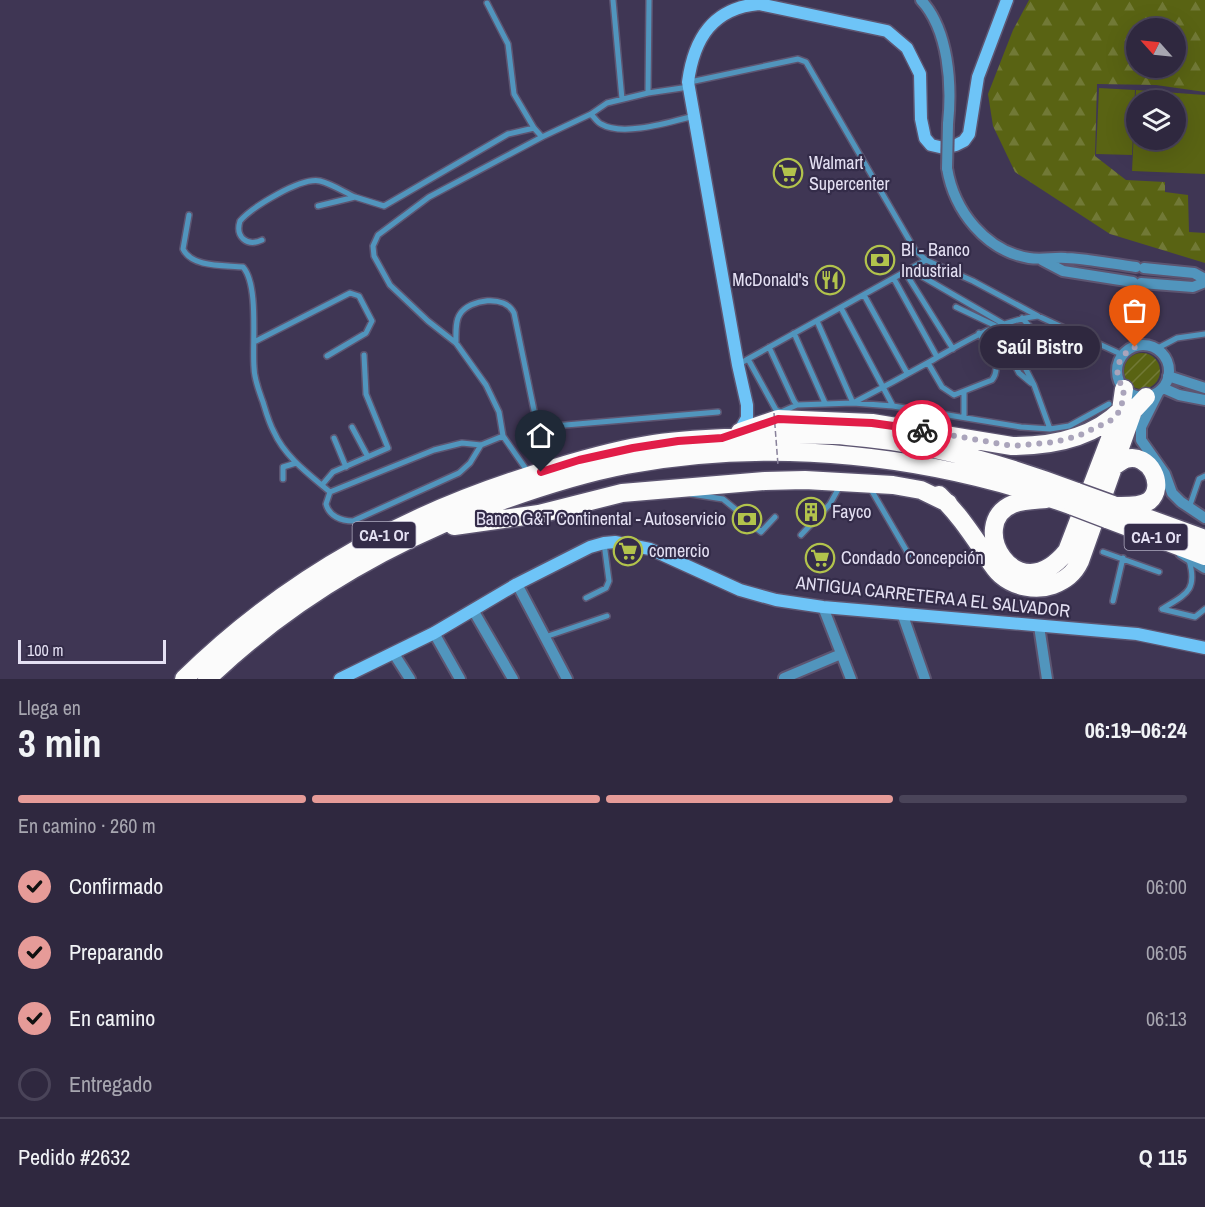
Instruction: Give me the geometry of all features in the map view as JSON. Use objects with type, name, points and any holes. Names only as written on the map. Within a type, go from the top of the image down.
[{"type":"highway","points":[[731,435],[771,417],[872,423],[1012,446],[1055,442],[1095,429],[1110,421],[1124,389]]},
{"type":"highway","points":[[895,461],[927,483],[948,503],[1002,576],[1023,586],[1048,586],[1060,582],[1075,571],[1133,411],[1156,392]]},
{"type":"highway","points":[[1053,499],[1013,504],[998,520],[994,531],[995,543],[999,556],[1010,566],[1022,572],[1046,570],[1056,564],[1066,552],[1115,407]]},
{"type":"highway","name":"CA-1 Or","points":[[184,679],[228,638],[313,574],[428,513],[501,484],[579,460],[678,441],[731,435],[819,434],[924,447],[1011,469],[1075,499],[1205,539]]},
{"type":"highway","points":[[978,439],[1011,469]]},
{"type":"highway","name":"CA-1 Or","points":[[207,679],[234,653],[270,624],[320,588],[379,554],[429,529],[577,476],[638,464],[713,455],[781,452],[844,454],[895,461],[987,479],[1053,499],[1075,499]]},
{"type":"highway","points":[[1112,510],[1148,501],[1154,495],[1156,479],[1148,465],[1134,458],[1126,459],[1114,466]]},
{"type":"highway","points":[[429,529],[539,514],[622,493],[765,481],[867,482],[921,490],[948,503]]},
{"type":"highway","name":"CA-1 Or","points":[[1112,510],[1158,538],[1197,557]]},
{"type":"highway","points":[[1181,530],[1205,531]]},
{"type":"street","points":[[921,0],[935,21],[946,52],[951,100],[947,168],[950,186],[962,210],[989,242],[1003,250],[1027,258],[1042,260],[1065,258],[1194,273],[1205,280],[1193,287],[1137,283],[1064,271],[1042,260]]},
{"type":"street","points":[[731,435],[747,418],[747,405],[743,362],[689,85],[690,67],[702,36],[729,10],[759,4],[887,31],[907,48],[920,74],[921,118],[926,138],[931,145],[952,147],[964,141],[971,131],[978,77],[1007,0]]},
{"type":"street","points":[[1163,285],[1165,270]]},
{"type":"street","points":[[1205,400],[1156,392],[1134,396],[1124,389],[1117,376],[1119,362],[1123,355],[1135,347],[1142,346],[1156,349],[1166,361],[1168,376],[1156,392],[1141,427],[1141,440],[1165,474],[1172,493],[1205,518]]},
{"type":"street","points":[[1168,376],[1205,388]]},
{"type":"street","points":[[747,405],[771,417]]},
{"type":"street","name":"ANTIGUA CARRETERA A EL SALVADOR","points":[[340,679],[434,633],[517,584],[590,548],[615,542],[650,549],[740,590],[776,600],[823,608],[1137,634],[1205,648]]},
{"type":"street","points":[[1197,557],[1205,568]]},
{"type":"street","points":[[517,584],[567,679]]},
{"type":"street","points":[[823,608],[851,679]]},
{"type":"street","points":[[473,610],[513,679]]},
{"type":"street","points":[[902,613],[925,679]]},
{"type":"street","points":[[1039,626],[1047,679]]},
{"type":"street","points":[[434,633],[460,679]]},
{"type":"street","points":[[394,654],[410,679]]},
{"type":"street","points":[[784,678],[841,654]]},
{"type":"lane","points":[[613,0],[622,99]]},
{"type":"lane","points":[[648,93],[649,0]]},
{"type":"lane","points":[[487,3],[508,44],[514,94],[542,137]]},
{"type":"lane","points":[[530,475],[503,436],[499,412],[486,385],[456,343],[428,321],[390,285],[374,256],[374,246],[378,235],[429,197],[542,137],[591,114],[607,103],[798,59],[806,62],[915,250],[926,260],[1123,355]]},
{"type":"lane","points":[[591,114],[601,124],[618,129],[655,125],[694,116]]},
{"type":"lane","points":[[262,240],[252,243],[243,240],[238,231],[240,221],[266,201],[293,186],[318,180],[355,197],[384,206],[508,134],[534,128]]},
{"type":"lane","points":[[318,206],[355,197]]},
{"type":"lane","points":[[189,215],[183,249],[188,256],[195,261],[243,267],[248,272],[251,287],[254,368],[258,390],[274,434],[296,463],[330,492]]},
{"type":"lane","points":[[926,260],[743,362],[776,410],[781,412],[797,405],[853,403],[893,406],[1021,427],[1050,429],[1070,426],[1115,407]]},
{"type":"lane","points":[[908,271],[999,325],[1026,368],[1050,429]]},
{"type":"lane","points":[[908,271],[953,348]]},
{"type":"lane","points":[[894,279],[938,357]]},
{"type":"lane","points":[[254,342],[350,293],[359,296],[372,321],[369,328],[366,333],[327,356]]},
{"type":"lane","points":[[864,295],[907,373]]},
{"type":"lane","points":[[456,343],[458,319],[468,306],[484,301],[499,302],[510,306],[514,313],[536,420],[542,427],[718,412]]},
{"type":"lane","points":[[956,307],[999,325]]},
{"type":"lane","points":[[841,308],[885,387],[893,406]]},
{"type":"lane","points":[[853,403],[979,333],[1022,318],[1038,316]]},
{"type":"lane","points":[[1022,318],[1049,348],[1047,355],[1026,368]]},
{"type":"lane","points":[[817,321],[853,403]]},
{"type":"lane","points":[[794,333],[825,403]]},
{"type":"lane","points":[[928,363],[942,387],[951,394],[964,393],[992,380],[997,371],[997,365],[979,333]]},
{"type":"lane","points":[[1156,349],[1177,338],[1205,334]]},
{"type":"lane","points":[[1002,340],[1019,373],[1034,385]]},
{"type":"lane","points":[[769,347],[797,405]]},
{"type":"lane","points":[[322,485],[333,472],[388,447],[366,394],[363,355]]},
{"type":"lane","points":[[964,393],[964,417]]},
{"type":"lane","points":[[352,427],[368,457]]},
{"type":"lane","points":[[481,444],[470,463],[459,473],[353,521],[346,521],[332,514],[326,504],[330,492],[434,450],[462,443],[481,444],[503,436]]},
{"type":"lane","points":[[334,438],[346,467]]},
{"type":"lane","points":[[282,478],[283,466],[296,463]]},
{"type":"lane","points":[[1190,508],[1202,478]]},
{"type":"lane","points":[[801,534],[830,504],[843,481]]},
{"type":"lane","points":[[867,482],[909,555]]},
{"type":"lane","points":[[679,488],[696,495],[723,499],[739,512]]},
{"type":"lane","points":[[755,527],[761,532],[775,517]]},
{"type":"lane","points":[[586,598],[606,588],[609,581],[604,543]]},
{"type":"lane","points":[[1103,552],[1159,572]]},
{"type":"lane","points":[[1197,557],[1193,580],[1187,593],[1162,609],[1195,617],[1205,609]]},
{"type":"lane","points":[[1113,601],[1123,558]]},
{"type":"lane","points":[[545,637],[607,616]]},
{"type":"path","points":[[771,417],[778,465]]},
{"type":"green space","points":[[1029,0],[1205,0],[1205,92],[1156,85],[1097,84],[1095,156],[1126,180],[1165,182],[1165,192],[1188,195],[1189,232],[1205,233],[1205,263],[1110,234],[1015,172],[993,126],[988,94],[1013,30]]},
{"type":"green space","points":[[1099,88],[1135,90],[1126,90],[1126,150],[1132,150],[1132,155],[1096,154]]},
{"type":"green space","points":[[1186,94],[1205,95],[1205,174],[1132,171],[1133,150],[1186,150]]},
{"type":"green space","points":[[1142,353],[1155,358],[1160,371],[1155,384],[1142,389],[1129,384],[1124,371],[1129,358]]},
{"type":"way so far","points":[[922,430],[1012,446],[1030,446],[1078,436],[1110,421],[1121,410],[1124,389],[1119,383],[1117,369],[1123,355],[1135,347]]},
{"type":"place","name":"Walmart Supercenter","points":[[788,173]]},
{"type":"place","name":"BI - Banco Industrial","points":[[880,260]]},
{"type":"place","name":"McDonald's","points":[[830,280]]},
{"type":"place","name":"Saúl Bistro","points":[[1135,347]]},
{"type":"place","name":"Fayco","points":[[811,512]]},
{"type":"place","name":"Banco G&T Continental - Autoservicio","points":[[747,519]]},
{"type":"place","name":"comercio","points":[[628,551]]},
{"type":"place","name":"Condado Concepción","points":[[820,558]]},
{"type":"route","points":[[541,472],[579,460],[633,448],[678,441],[722,438],[778,419],[872,423],[922,430]]}]
